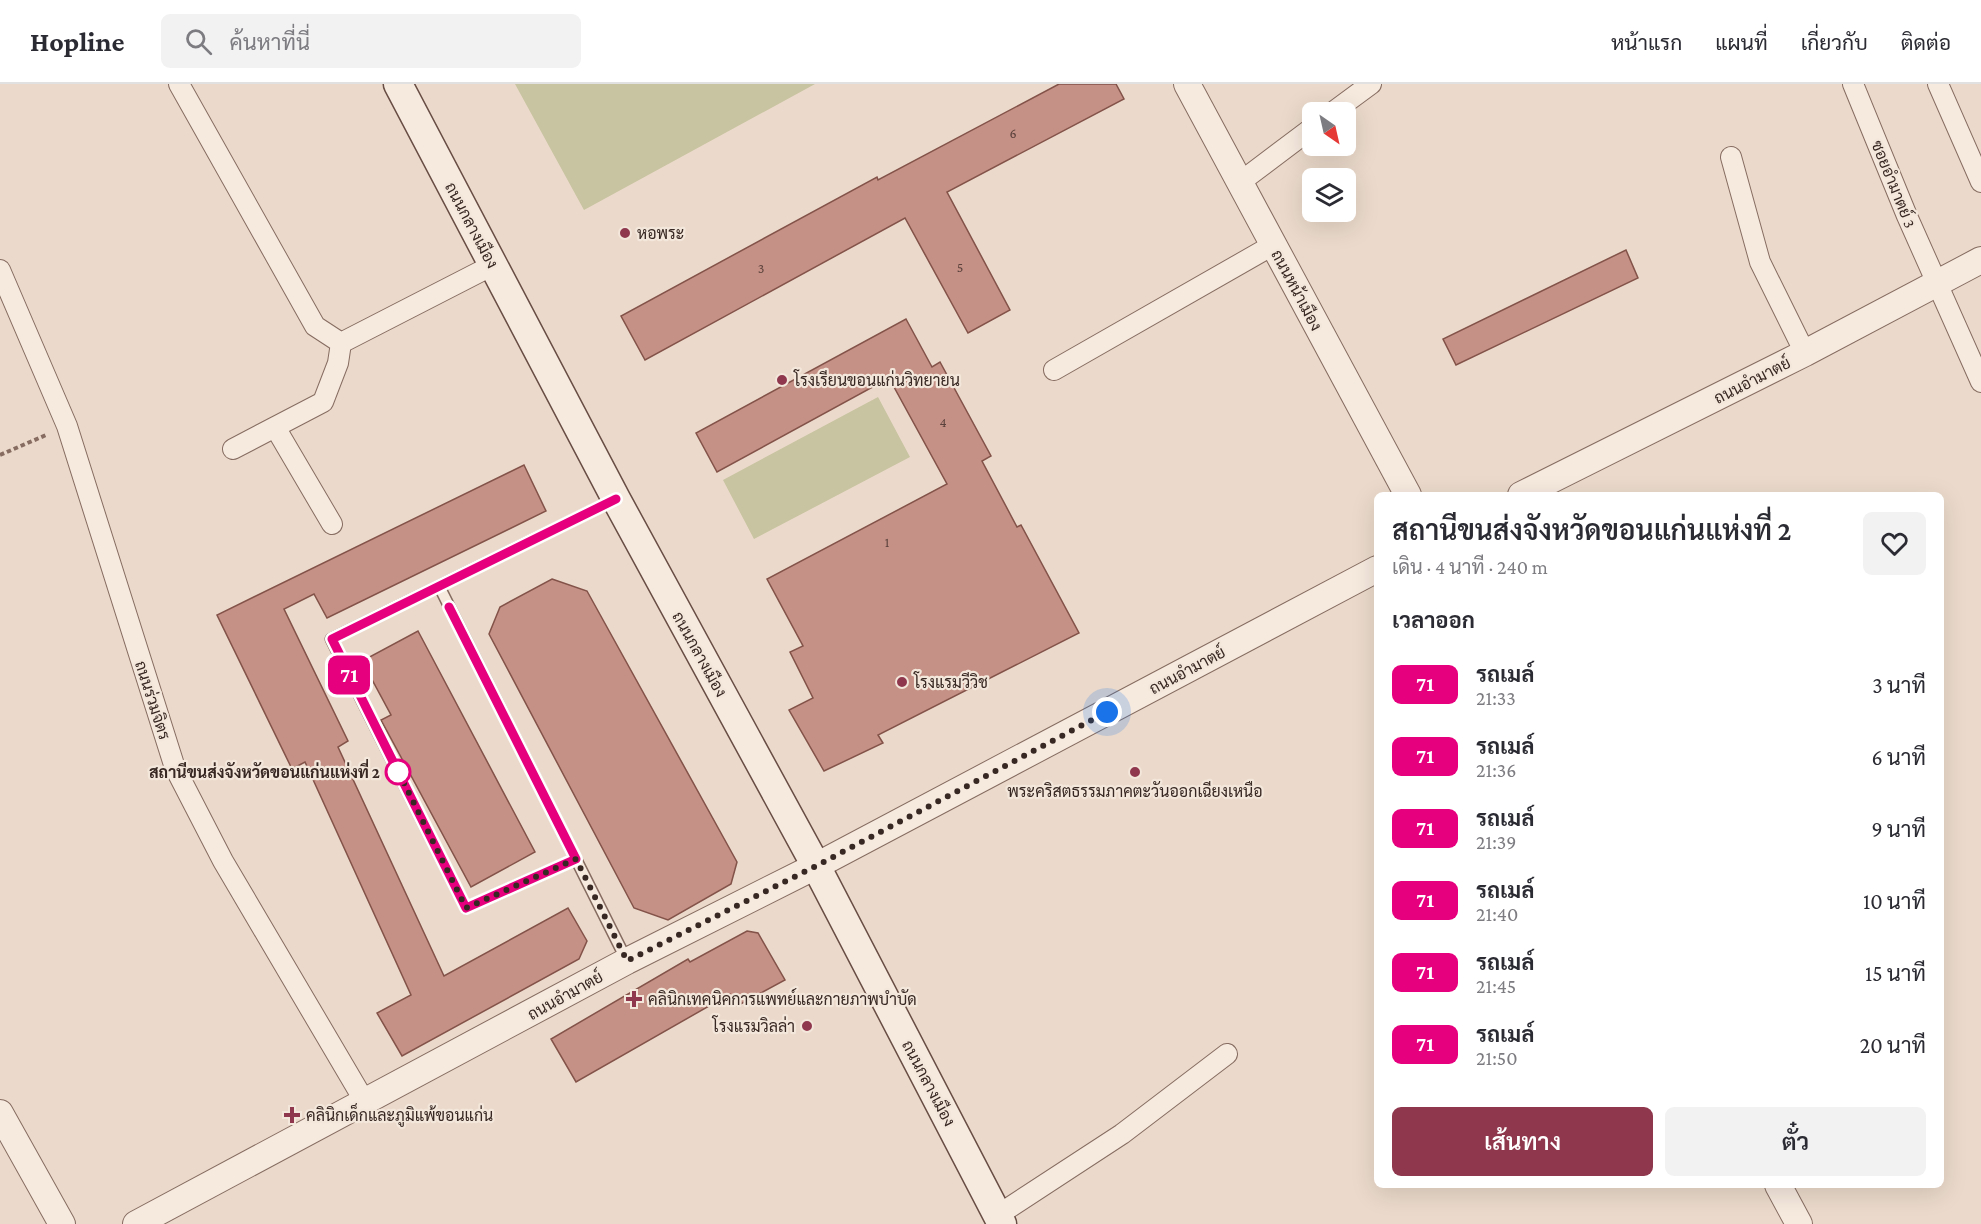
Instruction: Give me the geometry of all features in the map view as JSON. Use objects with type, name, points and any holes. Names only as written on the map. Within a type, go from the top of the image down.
[{"type":"main road","name":"ถนนกลางเมือง","points":[[398,84],[616,499],[816,866],[1000,1219]]},
{"type":"street","points":[[179,84],[315,326],[341,343]]},
{"type":"street","name":"ถนนหน้าเมือง","points":[[1187,84],[1406,492]]},
{"type":"street","points":[[1347,102],[1371,84]]},
{"type":"street","name":"ซอยอำมาตย์ 3","points":[[1853,84],[1907,216],[1981,382]]},
{"type":"street","points":[[1938,84],[1981,182]]},
{"type":"street","points":[[1239,183],[1302,136]]},
{"type":"street","points":[[1731,157],[1760,262],[1805,353]]},
{"type":"street","points":[[1054,369],[1273,245]]},
{"type":"street","name":"ถนนอำมาตย์","points":[[1527,492],[1805,353],[1981,260]]},
{"type":"street","points":[[341,343],[493,265]]},
{"type":"street","name":"ถนนร่วมจิตร","points":[[0,270],[67,426],[175,768],[223,861],[365,1102]]},
{"type":"street","points":[[233,448],[322,402],[338,363],[341,343]]},
{"type":"street","points":[[275,427],[332,524]]},
{"type":"street","name":"ถนนอำมาตย์","points":[[136,1224],[627,961],[816,866],[1374,571]]},
{"type":"street","points":[[1000,1219],[1122,1134],[1227,1054]]},
{"type":"street","points":[[0,1113],[62,1224]]},
{"type":"street","points":[[1780,1188],[1799,1224]]},
{"type":"lane","points":[[576,859],[466,908],[332,639],[616,499]]},
{"type":"lane","points":[[439,586],[627,961]]},
{"type":"path","points":[[0,455],[67,426]]},
{"type":"shaded area","points":[[515,84],[815,84],[584,210]]},
{"type":"shaded area","points":[[878,397],[910,457],[754,539],[723,480]]},
{"type":"building","points":[[1059,84],[1116,84],[1124,99],[947,192],[1010,310],[968,333],[905,218],[645,360],[621,316],[877,177],[878,180]]},
{"type":"building","points":[[1626,250],[1638,278],[1456,365],[1443,339]]},
{"type":"building","points":[[906,319],[932,367],[940,362],[991,456],[982,461],[1017,527],[1021,525],[1079,633],[878,735],[883,743],[824,771],[789,710],[813,698],[790,652],[803,646],[767,579],[947,484],[889,378],[717,472],[696,433]]},
{"type":"building","points":[[524,465],[546,511],[327,618],[314,594],[284,609],[348,741],[338,747],[444,976],[568,908],[587,941],[579,959],[402,1056],[377,1013],[411,995],[305,762],[292,769],[217,615]]},
{"type":"building","points":[[552,579],[587,591],[737,862],[731,884],[668,920],[634,908],[489,634],[500,607]]},
{"type":"building","points":[[418,631],[535,852],[471,887],[381,720],[391,715],[362,661]]},
{"type":"building","points":[[747,931],[758,933],[785,980],[737,1006],[730,994],[576,1082],[551,1039],[688,959],[690,962]]},
{"type":"bus line","name":"71","points":[[449,607],[576,859],[466,908],[332,639],[616,499]]},
{"type":"place","name":"หอพระ","points":[[625,233]]},
{"type":"place","name":"โรงเรียนขอนแก่นวิทยายน","points":[[782,380]]},
{"type":"place","name":"โรงแรมวีวิช","points":[[902,682]]},
{"type":"place","name":"สถานีขนส่งจังหวัดขอนแก่นแห่งที่ 2","points":[[398,772]]},
{"type":"place","name":"พระคริสตธรรมภาคตะวันออกเฉียงเหนือ","points":[[1135,772]]},
{"type":"place","name":"คลินิกเทคนิคการแพทย์และกายภาพบำบัด","points":[[634,999]]},
{"type":"place","name":"โรงแรมวิลล่า","points":[[807,1026]]},
{"type":"place","name":"คลินิกเด็กและภูมิแพ้ขอนแก่น","points":[[292,1115]]},
{"type":"route","points":[[398,772],[394,763],[466,908],[576,859],[627,961],[816,866],[1107,712]]}]
